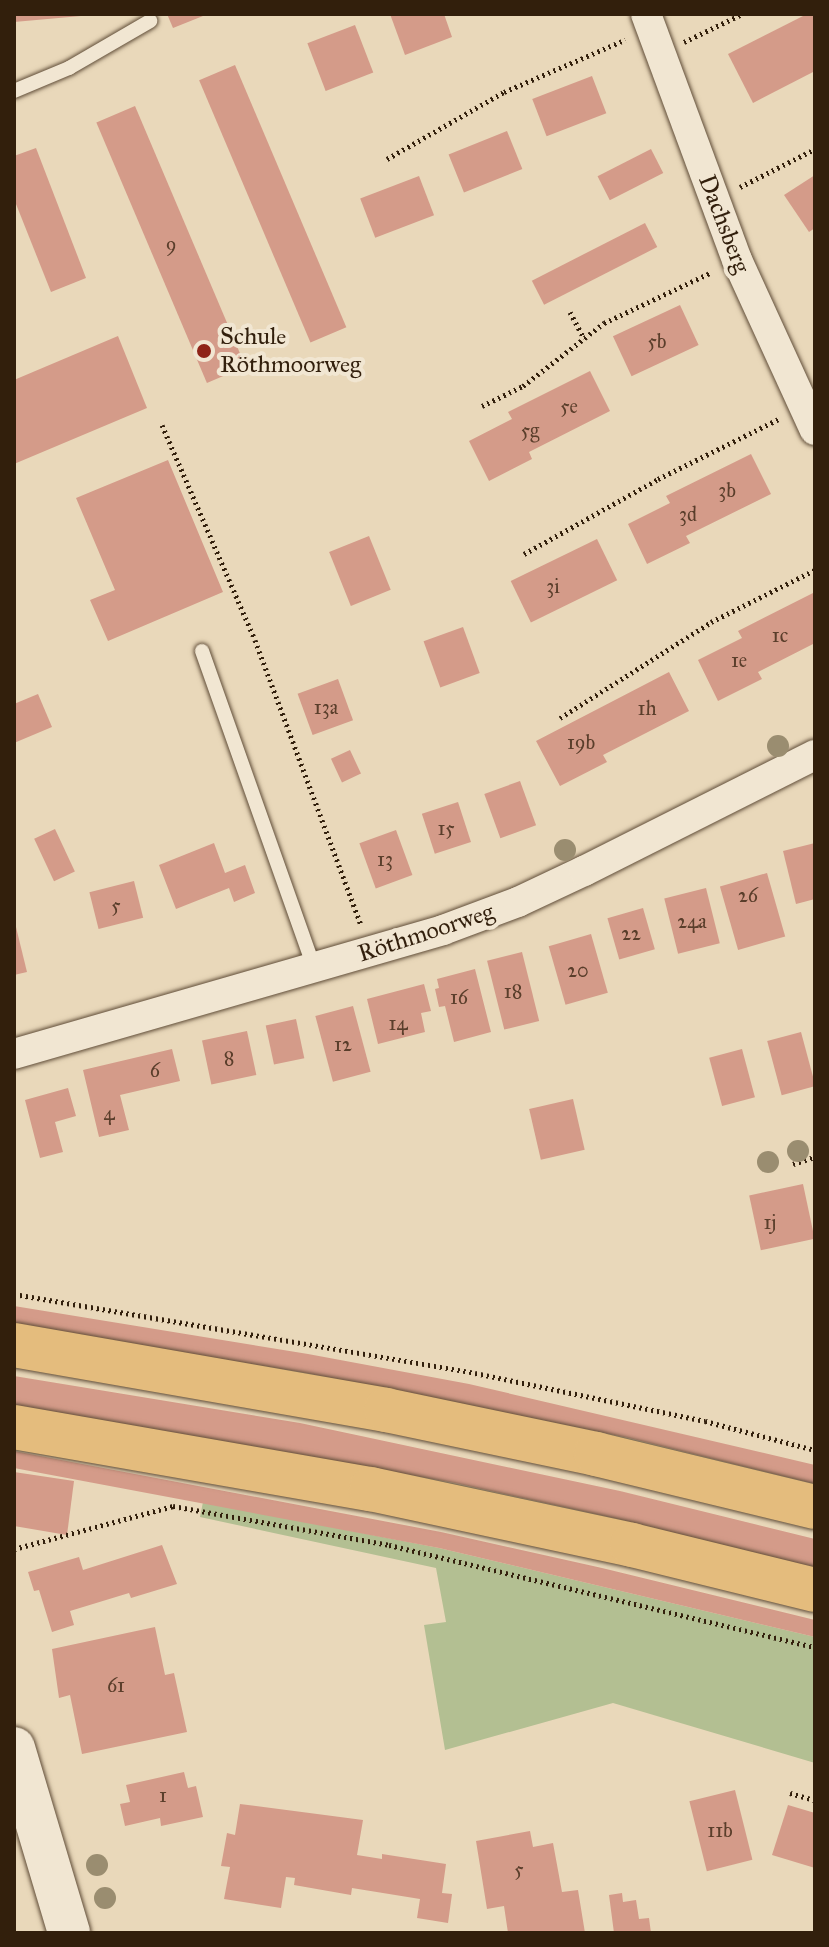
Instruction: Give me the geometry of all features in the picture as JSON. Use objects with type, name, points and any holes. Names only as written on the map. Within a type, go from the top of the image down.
[{"type":"highway","points":[[14,1345],[386,1410],[596,1454],[815,1507]]},
{"type":"highway","points":[[14,1427],[371,1489],[632,1545],[815,1590]]},
{"type":"main road","points":[[14,1748],[69,1933]]},
{"type":"street","name":"Dachsberg","points":[[653,32],[737,260],[809,418]]},
{"type":"street","name":"Röthmoorweg","points":[[14,1054],[314,969],[518,902],[815,755]]},
{"type":"lane","points":[[14,91],[69,68],[150,21]]},
{"type":"lane","points":[[202,651],[314,969]]},
{"type":"path","points":[[387,159],[504,92],[653,32],[742,14]]},
{"type":"path","points":[[714,200],[815,149]]},
{"type":"path","points":[[482,406],[523,386],[604,323],[737,260]]},
{"type":"path","points":[[570,312],[584,338]]},
{"type":"path","points":[[524,554],[658,479],[809,418]]},
{"type":"path","points":[[162,425],[255,640],[370,952]]},
{"type":"path","points":[[560,718],[711,622],[815,570]]},
{"type":"path","points":[[793,1164],[815,1157]]},
{"type":"path","points":[[14,1294],[475,1373],[705,1421],[815,1450]]},
{"type":"path","points":[[14,1549],[173,1506],[389,1545],[815,1647]]},
{"type":"path","points":[[790,1793],[815,1800]]},
{"type":"green space","points":[[203,1502],[439,1548],[815,1637],[815,1763],[613,1703],[445,1750],[424,1625],[446,1622],[436,1568],[200,1517]]},
{"type":"building","points":[[14,14],[81,14],[81,16],[14,22]]},
{"type":"building","points":[[167,14],[208,14],[173,28]]},
{"type":"building","points":[[390,14],[444,14],[452,37],[405,55]]},
{"type":"building","points":[[807,14],[815,14],[815,71],[753,103],[728,54]]},
{"type":"building","points":[[355,25],[373,73],[326,91],[307,43]]},
{"type":"building","points":[[235,65],[346,327],[310,343],[199,80]]},
{"type":"building","points":[[592,76],[606,113],[547,136],[532,99]]},
{"type":"building","points":[[135,106],[246,367],[207,383],[96,122]]},
{"type":"building","points":[[507,131],[522,169],[464,193],[449,155]]},
{"type":"building","points":[[36,148],[86,278],[51,292],[14,199],[14,156]]},
{"type":"building","points":[[651,149],[663,173],[610,200],[598,176]]},
{"type":"building","points":[[815,175],[815,228],[809,232],[784,195]]},
{"type":"building","points":[[419,176],[434,215],[375,238],[360,199]]},
{"type":"building","points":[[645,223],[657,247],[544,305],[532,281]]},
{"type":"building","points":[[680,305],[699,345],[632,376],[613,336]]},
{"type":"building","points":[[118,336],[147,408],[14,464],[14,380]]},
{"type":"building","points":[[590,371],[610,411],[529,452],[532,459],[489,481],[469,441],[512,419],[508,412]]},
{"type":"building","points":[[751,454],[771,494],[686,536],[690,543],[647,564],[628,524],[670,503],[666,496]]},
{"type":"building","points":[[168,460],[223,592],[108,641],[90,600],[115,590],[76,498]]},
{"type":"building","points":[[369,536],[391,590],[351,606],[329,552]]},
{"type":"building","points":[[597,539],[617,580],[531,622],[511,581]]},
{"type":"building","points":[[815,592],[815,643],[758,672],[762,679],[718,701],[698,660],[742,638],[738,631]]},
{"type":"building","points":[[463,627],[480,673],[440,687],[424,641]]},
{"type":"building","points":[[669,672],[689,711],[603,755],[607,762],[560,786],[536,741]]},
{"type":"building","points":[[338,679],[353,720],[313,735],[298,694]]},
{"type":"building","points":[[38,694],[52,727],[14,743],[14,704]]},
{"type":"building","points":[[350,750],[361,774],[342,782],[331,759]]},
{"type":"building","points":[[520,781],[536,825],[500,838],[484,794]]},
{"type":"building","points":[[458,802],[471,842],[435,854],[422,814]]},
{"type":"building","points":[[55,829],[75,872],[54,881],[34,839]]},
{"type":"building","points":[[396,830],[412,875],[376,888],[359,843]]},
{"type":"building","points":[[214,843],[225,873],[245,865],[255,893],[234,902],[229,888],[176,909],[159,865]]},
{"type":"building","points":[[815,843],[815,899],[796,904],[783,851]]},
{"type":"building","points":[[767,873],[785,936],[738,950],[720,887]]},
{"type":"building","points":[[134,881],[143,918],[99,929],[89,892]]},
{"type":"building","points":[[706,888],[720,943],[678,954],[664,898]]},
{"type":"building","points":[[643,908],[655,949],[619,960],[607,918]]},
{"type":"building","points":[[14,924],[27,972],[14,975]]},
{"type":"building","points":[[591,934],[608,993],[566,1005],[549,946]]},
{"type":"building","points":[[522,952],[539,1021],[504,1030],[487,961]]},
{"type":"building","points":[[475,969],[491,1032],[454,1042],[445,1006],[439,1007],[435,989],[439,988],[437,979]]},
{"type":"building","points":[[424,984],[431,1011],[421,1013],[425,1032],[378,1044],[367,999]]},
{"type":"building","points":[[353,1006],[371,1072],[333,1082],[315,1016]]},
{"type":"building","points":[[296,1019],[304,1058],[274,1065],[266,1025]]},
{"type":"building","points":[[247,1031],[256,1075],[211,1085],[202,1041]]},
{"type":"building","points":[[801,1032],[815,1086],[782,1095],[767,1041]]},
{"type":"building","points":[[172,1049],[180,1081],[120,1095],[129,1130],[99,1137],[83,1070]]},
{"type":"building","points":[[742,1049],[755,1097],[722,1106],[709,1058]]},
{"type":"building","points":[[68,1088],[76,1116],[55,1122],[63,1152],[40,1158],[25,1100]]},
{"type":"building","points":[[573,1099],[585,1150],[541,1160],[529,1109]]},
{"type":"building","points":[[803,1184],[815,1239],[761,1250],[749,1195]]},
{"type":"building","points":[[14,1306],[469,1384],[815,1465],[815,1484],[629,1438],[306,1373],[14,1325]]},
{"type":"building","points":[[14,1376],[300,1423],[620,1491],[815,1539],[815,1568],[618,1519],[455,1483],[14,1405]]},
{"type":"building","points":[[14,1451],[441,1532],[602,1568],[815,1620],[815,1637],[439,1548],[14,1468]]},
{"type":"building","points":[[14,1472],[74,1481],[67,1535],[14,1526]]},
{"type":"building","points":[[162,1545],[177,1584],[131,1598],[129,1593],[70,1611],[74,1625],[52,1632],[39,1590],[34,1591],[28,1572],[79,1557],[83,1570]]},
{"type":"building","points":[[155,1627],[165,1675],[174,1673],[187,1732],[82,1754],[70,1695],[59,1698],[52,1649]]},
{"type":"building","points":[[184,1772],[188,1788],[196,1786],[203,1817],[161,1826],[160,1818],[125,1826],[120,1804],[130,1802],[126,1785]]},
{"type":"building","points":[[735,1790],[752,1860],[707,1871],[689,1801]]},
{"type":"building","points":[[240,1804],[363,1820],[357,1855],[382,1859],[382,1854],[446,1864],[442,1893],[452,1894],[448,1923],[417,1918],[420,1899],[352,1888],[351,1895],[294,1885],[295,1878],[286,1877],[281,1908],[224,1899],[230,1867],[221,1866],[227,1833],[235,1835]]},
{"type":"building","points":[[788,1805],[815,1813],[815,1868],[772,1855]]},
{"type":"building","points":[[530,1831],[533,1847],[553,1843],[562,1892],[578,1890],[585,1933],[508,1933],[504,1906],[487,1909],[476,1841]]},
{"type":"building","points":[[622,1893],[623,1902],[636,1900],[639,1919],[649,1918],[651,1933],[614,1933],[609,1895]]},
{"type":"place","name":"Schule Röthmoorweg","points":[[204,351]]}]
